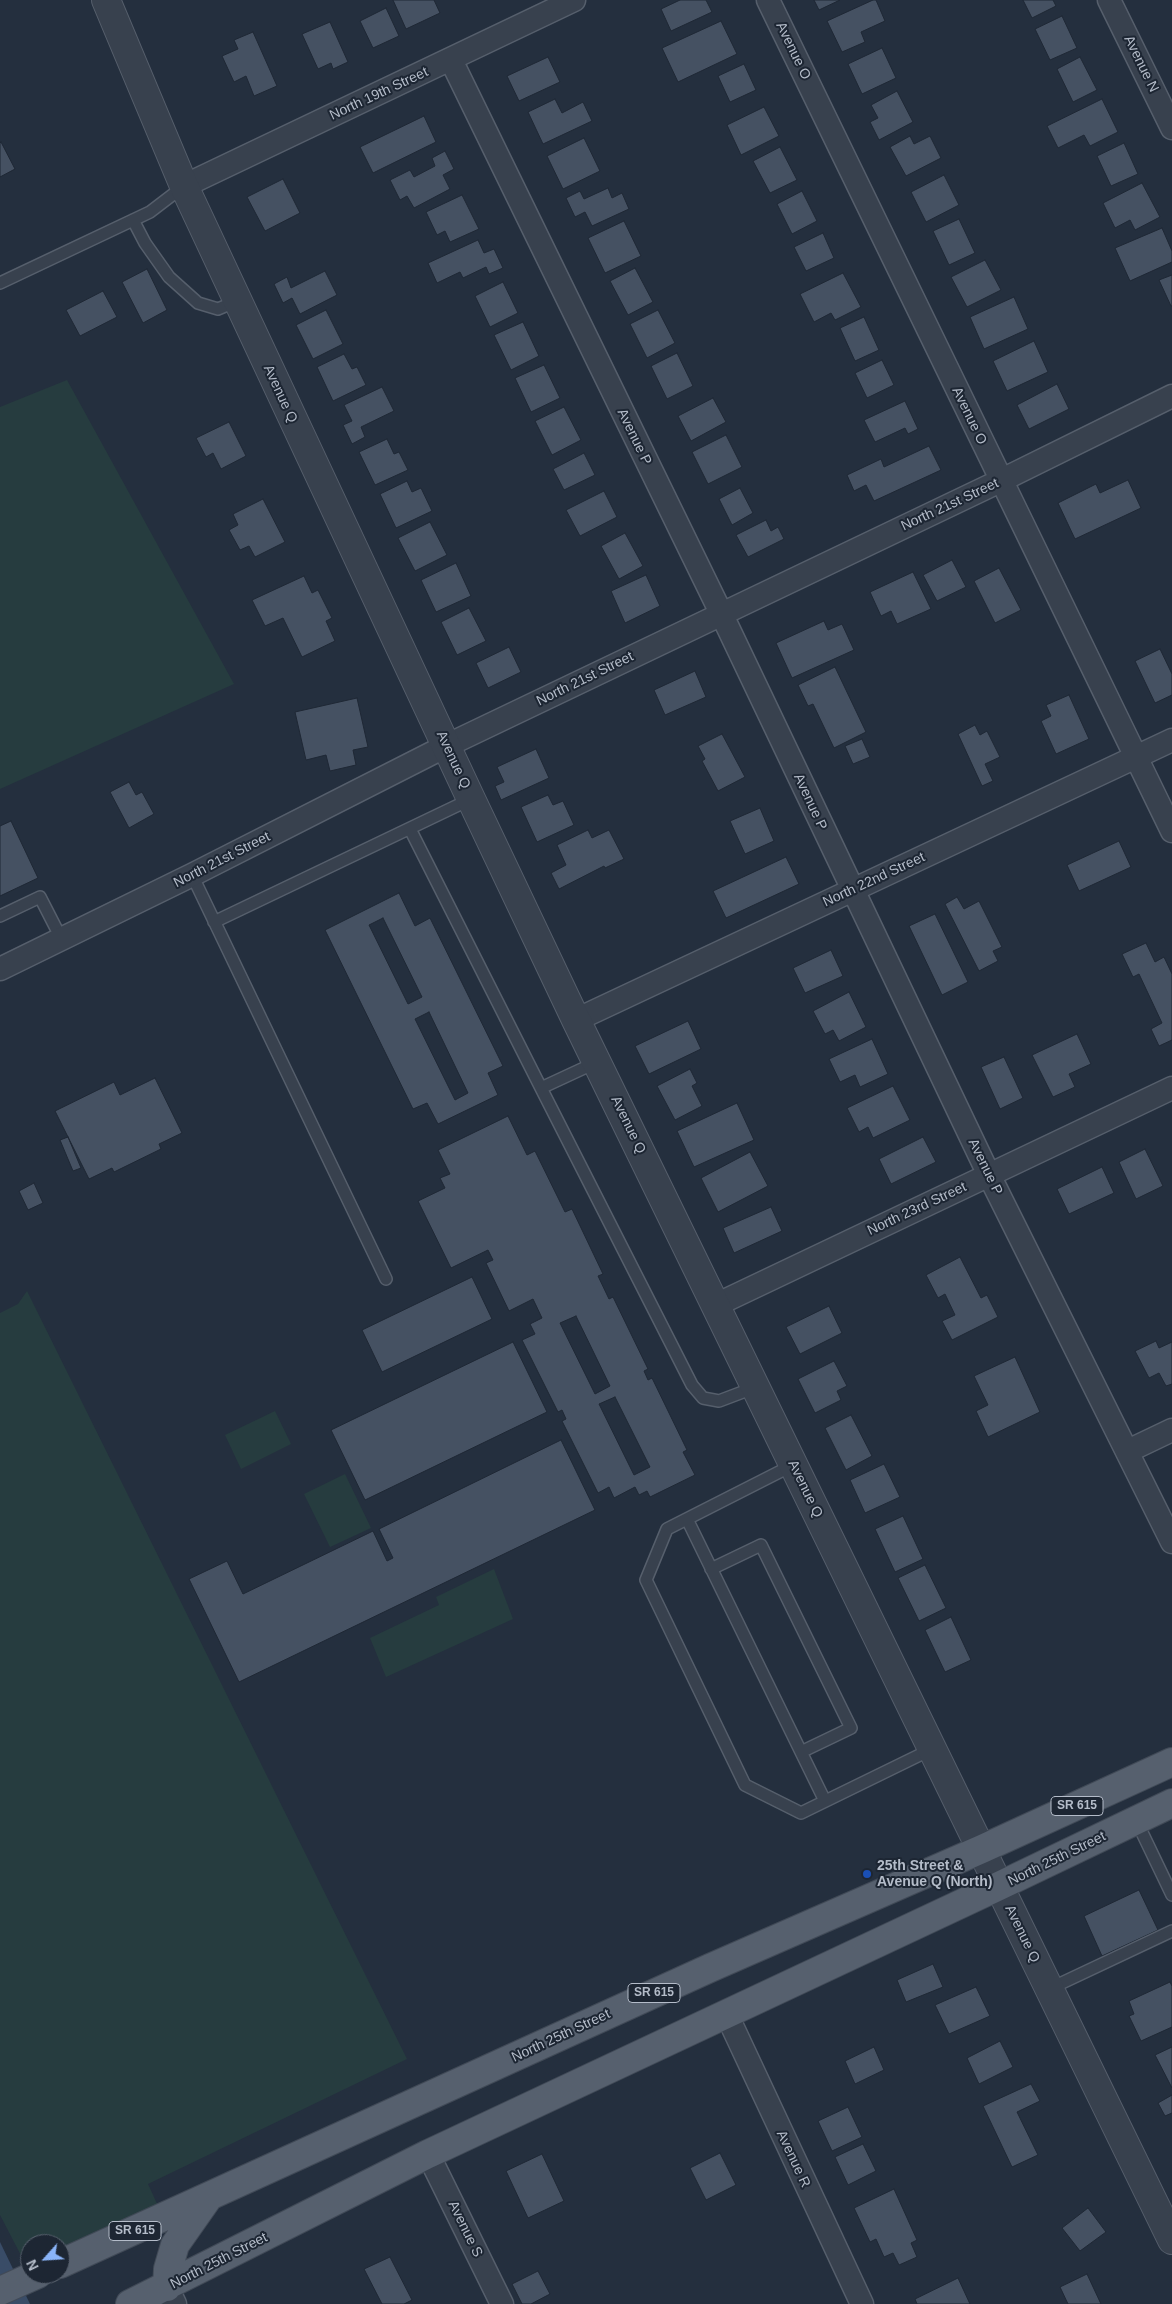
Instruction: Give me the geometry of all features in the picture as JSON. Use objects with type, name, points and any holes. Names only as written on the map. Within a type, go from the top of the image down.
[{"type":"main road","name":"North 25th Street","points":[[70,2260],[710,1968],[982,1850],[1172,1762]]},
{"type":"main road","name":"North 25th Street","points":[[130,2304],[171,2296],[428,2154],[999,1886],[1172,1802]]},
{"type":"main road","points":[[171,2296],[168,2269],[175,2245],[209,2197]]},
{"type":"main road","points":[[0,2291],[20,2282]]},
{"type":"street","name":"Avenue Q","points":[[106,0],[184,186],[471,800],[576,1020],[1172,2240]]},
{"type":"street","name":"North 19th Street","points":[[184,186],[574,0]]},
{"type":"street","name":"Avenue O","points":[[768,0],[1000,481],[1172,831]]},
{"type":"street","name":"Avenue N","points":[[1110,0],[1172,128]]},
{"type":"street","name":"Avenue P","points":[[451,60],[721,614],[989,1175],[1172,1542]]},
{"type":"street","name":"North 21st Street","points":[[0,969],[192,875],[446,746],[1000,481],[1172,396]]},
{"type":"street","name":"North 22nd Street","points":[[576,1020],[1172,740]]},
{"type":"street","name":"North 23rd Street","points":[[716,1305],[1172,1088]]},
{"type":"street","points":[[1128,1451],[1172,1430]]},
{"type":"street","name":"Avenue R","points":[[726,2013],[862,2304]]},
{"type":"street","name":"Avenue S","points":[[428,2154],[502,2304]]},
{"type":"lane","points":[[0,283],[150,212],[184,186]]},
{"type":"lane","points":[[133,220],[145,243],[170,277],[198,303],[218,309],[237,301]]},
{"type":"lane","points":[[214,922],[471,800]]},
{"type":"lane","points":[[410,829],[692,1385],[702,1398],[719,1401],[756,1387]]},
{"type":"lane","points":[[192,875],[386,1280]]},
{"type":"lane","points":[[0,916],[40,897],[61,938]]},
{"type":"lane","points":[[541,1088],[597,1062]]},
{"type":"lane","points":[[793,1464],[667,1529],[646,1580],[736,1767],[745,1785],[801,1813],[932,1748]]},
{"type":"lane","points":[[687,1519],[825,1801]]},
{"type":"lane","points":[[711,1569],[761,1545],[770,1562],[851,1728],[801,1752]]},
{"type":"lane","points":[[1136,1820],[1169,1881],[1172,1895]]},
{"type":"lane","points":[[1049,1989],[1172,1931]]},
{"type":"green space","points":[[67,380],[234,684],[0,789],[0,407]]},
{"type":"green space","points":[[27,1291],[407,2059],[148,2184],[159,2208],[70,2248],[70,2234],[20,2234],[20,2254],[0,2215],[0,1313],[18,1304]]},
{"type":"green space","points":[[275,1411],[291,1444],[241,1469],[225,1435]]},
{"type":"green space","points":[[345,1474],[371,1528],[330,1547],[304,1494]]},
{"type":"green space","points":[[494,1569],[513,1619],[386,1677],[370,1638],[439,1605],[436,1597]]},
{"type":"water","points":[[0,2242],[30,2304],[0,2304]]},
{"type":"building","points":[[393,0],[434,0],[440,13],[406,29]]},
{"type":"building","points":[[680,0],[706,0],[712,12],[671,31],[661,9]]},
{"type":"building","points":[[814,0],[840,0],[819,10]]},
{"type":"building","points":[[876,0],[885,21],[861,32],[865,42],[842,52],[827,21]]},
{"type":"building","points":[[1023,0],[1053,0],[1056,6],[1032,18]]},
{"type":"building","points":[[386,8],[399,36],[373,48],[360,21]]},
{"type":"building","points":[[1062,16],[1077,48],[1050,60],[1035,29]]},
{"type":"building","points":[[721,21],[737,54],[678,82],[662,48]]},
{"type":"building","points":[[330,22],[348,62],[333,69],[331,63],[318,69],[302,34]]},
{"type":"building","points":[[253,32],[277,86],[254,96],[246,76],[234,82],[222,56],[238,49],[234,40]]},
{"type":"building","points":[[882,48],[896,78],[862,94],[848,64]]},
{"type":"building","points":[[548,57],[560,82],[519,101],[507,76]]},
{"type":"building","points":[[1080,57],[1097,90],[1073,102],[1057,69]]},
{"type":"building","points":[[744,64],[756,90],[730,102],[718,76]]},
{"type":"building","points":[[897,91],[913,122],[879,140],[870,122],[878,118],[871,105]]},
{"type":"building","points":[[555,99],[562,113],[583,102],[592,121],[543,144],[528,112]]},
{"type":"building","points":[[1102,99],[1118,132],[1090,146],[1084,135],[1058,148],[1047,126]]},
{"type":"building","points":[[764,107],[779,136],[741,155],[727,125]]},
{"type":"building","points":[[424,116],[436,142],[373,173],[360,147]]},
{"type":"building","points":[[910,136],[914,144],[930,136],[941,158],[906,176],[890,147]]},
{"type":"building","points":[[584,138],[600,171],[563,189],[547,156]]},
{"type":"building","points":[[0,143],[15,169],[0,177]]},
{"type":"building","points":[[1124,143],[1138,174],[1111,186],[1097,156]]},
{"type":"building","points":[[780,147],[797,180],[770,193],[753,161]]},
{"type":"building","points":[[445,151],[454,169],[443,175],[450,189],[414,208],[407,196],[400,200],[390,180],[410,170],[414,177],[435,166],[432,158]]},
{"type":"building","points":[[944,175],[959,205],[926,222],[911,192]]},
{"type":"building","points":[[283,179],[300,213],[265,231],[247,197]]},
{"type":"building","points":[[1142,183],[1160,217],[1135,230],[1130,220],[1115,228],[1103,203]]},
{"type":"building","points":[[608,188],[612,198],[622,193],[629,209],[592,226],[585,212],[575,217],[566,198],[580,191],[584,199]]},
{"type":"building","points":[[802,191],[817,221],[792,234],[777,204]]},
{"type":"building","points":[[462,195],[479,229],[450,242],[445,231],[437,235],[426,212]]},
{"type":"building","points":[[959,219],[975,253],[949,265],[933,231]]},
{"type":"building","points":[[624,221],[641,256],[605,273],[588,238]]},
{"type":"building","points":[[1162,228],[1172,251],[1172,262],[1130,281],[1115,248]]},
{"type":"building","points":[[823,233],[834,258],[806,271],[794,247]]},
{"type":"building","points":[[478,240],[484,253],[494,249],[503,268],[489,274],[486,267],[463,278],[460,272],[437,283],[428,263]]},
{"type":"building","points":[[985,260],[1001,290],[967,307],[951,277]]},
{"type":"building","points":[[635,268],[653,302],[628,315],[610,281]]},
{"type":"building","points":[[147,269],[167,310],[143,323],[122,282]]},
{"type":"building","points":[[325,271],[337,295],[300,314],[292,298],[283,303],[274,284],[287,277],[291,288]]},
{"type":"building","points":[[843,273],[861,307],[835,320],[831,313],[814,322],[800,294]]},
{"type":"building","points":[[1172,275],[1172,306],[1171,306],[1159,280]]},
{"type":"building","points":[[503,282],[518,313],[490,327],[475,296]]},
{"type":"building","points":[[103,291],[117,317],[80,336],[66,310]]},
{"type":"building","points":[[1014,297],[1028,329],[984,349],[970,317]]},
{"type":"building","points":[[326,310],[343,344],[313,359],[296,325]]},
{"type":"building","points":[[658,310],[675,343],[647,358],[630,324]]},
{"type":"building","points":[[864,317],[879,350],[855,361],[840,328]]},
{"type":"building","points":[[523,322],[539,356],[511,370],[494,335]]},
{"type":"building","points":[[1034,341],[1048,372],[1007,391],[993,361]]},
{"type":"building","points":[[677,353],[693,386],[667,399],[651,366]]},
{"type":"building","points":[[344,354],[352,369],[357,367],[366,385],[333,401],[317,367]]},
{"type":"building","points":[[882,360],[894,385],[867,398],[855,373]]},
{"type":"building","points":[[544,365],[560,398],[531,412],[515,378]]},
{"type":"building","points":[[1057,384],[1069,409],[1029,429],[1017,405]]},
{"type":"building","points":[[382,387],[394,411],[361,427],[365,437],[352,444],[343,425],[352,421],[344,405]]},
{"type":"building","points":[[713,398],[726,422],[691,441],[678,416]]},
{"type":"building","points":[[905,401],[918,429],[908,434],[905,428],[875,442],[864,420]]},
{"type":"building","points":[[564,407],[581,440],[552,455],[535,421]]},
{"type":"building","points":[[229,422],[246,456],[221,469],[213,453],[206,457],[196,438]]},
{"type":"building","points":[[726,435],[742,467],[708,484],[692,452]]},
{"type":"building","points":[[387,439],[394,454],[399,452],[408,470],[375,485],[359,452]]},
{"type":"building","points":[[929,446],[941,470],[874,501],[866,485],[854,491],[847,475],[881,459],[884,467]]},
{"type":"building","points":[[584,453],[595,475],[564,490],[553,469]]},
{"type":"building","points":[[1128,480],[1141,508],[1075,539],[1058,503],[1096,484],[1100,493]]},
{"type":"building","points":[[407,481],[412,492],[421,488],[432,511],[396,528],[380,494]]},
{"type":"building","points":[[740,488],[753,513],[732,525],[719,499]]},
{"type":"building","points":[[604,491],[617,517],[580,536],[566,510]]},
{"type":"building","points":[[263,499],[285,542],[255,557],[249,546],[240,550],[229,530],[238,525],[233,514]]},
{"type":"building","points":[[766,520],[771,531],[778,527],[784,539],[748,557],[736,535]]},
{"type":"building","points":[[430,522],[447,555],[415,571],[398,538]]},
{"type":"building","points":[[625,533],[643,566],[619,579],[601,546]]},
{"type":"building","points":[[952,560],[966,587],[937,601],[923,575]]},
{"type":"building","points":[[456,563],[471,596],[436,612],[421,580]]},
{"type":"building","points":[[999,568],[1021,610],[995,623],[974,581]]},
{"type":"building","points":[[913,572],[931,609],[897,624],[891,611],[881,616],[870,592]]},
{"type":"building","points":[[646,575],[660,606],[625,623],[611,591]]},
{"type":"building","points":[[304,576],[312,593],[318,590],[332,618],[326,621],[335,641],[302,657],[283,618],[265,626],[252,600]]},
{"type":"building","points":[[469,608],[486,641],[457,655],[441,622]]},
{"type":"building","points":[[824,621],[828,630],[842,624],[854,650],[792,678],[776,643]]},
{"type":"building","points":[[509,647],[521,672],[488,688],[476,663]]},
{"type":"building","points":[[1160,649],[1172,674],[1172,695],[1155,703],[1135,661]]},
{"type":"building","points":[[835,667],[866,732],[834,748],[813,704],[808,706],[798,685]]},
{"type":"building","points":[[695,671],[706,697],[665,715],[654,690]]},
{"type":"building","points":[[1069,695],[1089,739],[1056,754],[1041,721],[1051,716],[1046,705]]},
{"type":"building","points":[[357,698],[368,747],[353,750],[356,765],[330,771],[326,755],[306,760],[295,712]]},
{"type":"building","points":[[975,725],[980,735],[987,731],[1000,757],[985,764],[993,781],[982,786],[958,734]]},
{"type":"building","points":[[722,734],[745,777],[718,791],[702,761],[705,759],[698,746]]},
{"type":"building","points":[[862,739],[870,757],[853,764],[845,746]]},
{"type":"building","points":[[536,749],[549,778],[501,800],[495,786],[504,782],[497,767]]},
{"type":"building","points":[[129,782],[136,795],[142,792],[154,814],[129,828],[110,792]]},
{"type":"building","points":[[548,795],[553,805],[563,801],[574,825],[537,842],[521,807]]},
{"type":"building","points":[[760,808],[774,841],[745,854],[730,821]]},
{"type":"building","points":[[11,821],[38,878],[0,896],[0,826]]},
{"type":"building","points":[[588,830],[592,838],[609,830],[624,859],[605,868],[604,866],[559,889],[551,873],[566,865],[557,845]]},
{"type":"building","points":[[1119,841],[1131,867],[1079,891],[1067,865]]},
{"type":"building","points":[[786,857],[799,884],[726,918],[713,891]]},
{"type":"building","points":[[399,893],[415,926],[430,918],[503,1066],[488,1073],[498,1095],[438,1124],[427,1103],[413,1109],[325,930]],"holes":[[[383,918],[422,997],[408,1004],[369,925]],[[429,1012],[468,1093],[455,1100],[415,1019]]]},
{"type":"building","points":[[957,897],[964,909],[979,901],[1002,947],[993,951],[998,961],[979,971],[945,904]]},
{"type":"building","points":[[935,914],[968,982],[942,995],[909,926]]},
{"type":"building","points":[[1146,943],[1155,962],[1164,957],[1172,974],[1172,1040],[1159,1046],[1151,1029],[1162,1023],[1139,974],[1133,977],[1122,954]]},
{"type":"building","points":[[831,950],[843,976],[805,993],[793,968]]},
{"type":"building","points":[[849,992],[866,1027],[839,1041],[833,1030],[825,1034],[813,1011]]},
{"type":"building","points":[[688,1021],[701,1049],[649,1074],[635,1046]]},
{"type":"building","points":[[1077,1034],[1091,1064],[1069,1074],[1075,1087],[1053,1097],[1032,1055]]},
{"type":"building","points":[[872,1039],[888,1074],[860,1087],[855,1075],[840,1082],[829,1059]]},
{"type":"building","points":[[1004,1057],[1023,1098],[1000,1109],[981,1067]]},
{"type":"building","points":[[690,1069],[697,1083],[692,1086],[702,1106],[675,1120],[657,1086]]},
{"type":"building","points":[[155,1078],[182,1133],[159,1144],[161,1149],[114,1172],[112,1168],[89,1179],[55,1111],[114,1082],[120,1095]]},
{"type":"building","points":[[893,1086],[910,1120],[873,1138],[868,1127],[859,1132],[847,1108]]},
{"type":"building","points":[[737,1103],[754,1140],[694,1167],[677,1131]]},
{"type":"building","points":[[508,1116],[527,1155],[535,1151],[565,1212],[572,1209],[603,1274],[598,1276],[609,1299],[613,1297],[648,1369],[644,1371],[648,1380],[652,1378],[687,1450],[683,1452],[695,1475],[650,1497],[647,1491],[639,1495],[635,1487],[614,1498],[609,1487],[598,1493],[562,1421],[566,1419],[562,1410],[558,1412],[522,1340],[535,1334],[530,1324],[542,1318],[533,1299],[509,1311],[486,1263],[493,1260],[488,1250],[451,1268],[418,1201],[445,1188],[440,1178],[450,1174],[438,1150]],"holes":[[[576,1316],[610,1386],[595,1394],[560,1323]],[[615,1397],[650,1467],[634,1475],[599,1404]]]},
{"type":"building","points":[[68,1137],[81,1168],[73,1171],[60,1140]]},
{"type":"building","points":[[923,1137],[936,1162],[891,1184],[879,1159]]},
{"type":"building","points":[[1145,1149],[1163,1186],[1136,1199],[1119,1162]]},
{"type":"building","points":[[750,1152],[768,1186],[718,1212],[701,1178]]},
{"type":"building","points":[[1102,1167],[1114,1193],[1069,1214],[1057,1189]]},
{"type":"building","points":[[34,1183],[43,1203],[28,1210],[19,1191]]},
{"type":"building","points":[[771,1207],[782,1231],[734,1253],[723,1228]]},
{"type":"building","points":[[960,1257],[981,1298],[987,1295],[998,1317],[952,1340],[942,1321],[955,1315],[945,1294],[938,1298],[926,1275]]},
{"type":"building","points":[[472,1277],[492,1319],[382,1372],[362,1330]]},
{"type":"building","points":[[829,1306],[842,1333],[800,1354],[786,1327]]},
{"type":"building","points":[[1156,1341],[1159,1348],[1172,1342],[1172,1384],[1166,1386],[1159,1373],[1149,1378],[1135,1351]]},
{"type":"building","points":[[513,1342],[547,1412],[365,1500],[331,1430]]},
{"type":"building","points":[[1015,1357],[1040,1412],[988,1437],[976,1411],[988,1405],[974,1376]]},
{"type":"building","points":[[834,1361],[847,1386],[837,1391],[841,1400],[815,1413],[798,1379]]},
{"type":"building","points":[[851,1415],[872,1456],[846,1470],[825,1428]]},
{"type":"building","points":[[561,1440],[595,1510],[239,1682],[189,1579],[227,1561],[243,1594],[373,1531],[387,1561],[393,1558],[379,1529]]},
{"type":"building","points":[[884,1464],[900,1497],[865,1513],[850,1480]]},
{"type":"building","points":[[903,1516],[923,1559],[895,1572],[875,1529]]},
{"type":"building","points":[[925,1565],[946,1608],[919,1621],[898,1578]]},
{"type":"building","points":[[951,1617],[971,1660],[945,1672],[925,1630]]},
{"type":"building","points":[[1139,1890],[1158,1930],[1102,1956],[1084,1916]]},
{"type":"building","points":[[933,1964],[943,1987],[906,2002],[897,1980]]},
{"type":"building","points":[[1170,1982],[1172,1986],[1172,2027],[1141,2041],[1129,2016],[1134,2014],[1129,2001]]},
{"type":"building","points":[[976,1987],[990,2016],[949,2034],[935,2005]]},
{"type":"building","points":[[1000,2041],[1013,2067],[979,2084],[967,2058]]},
{"type":"building","points":[[874,2047],[884,2070],[855,2084],[845,2061]]},
{"type":"building","points":[[1172,2047],[1172,2088],[1155,2055]]},
{"type":"building","points":[[1031,2084],[1040,2101],[1017,2112],[1038,2155],[1012,2167],[983,2106]]},
{"type":"building","points":[[1172,2095],[1172,2113],[1165,2116],[1158,2103]]},
{"type":"building","points":[[848,2107],[862,2137],[832,2151],[818,2121]]},
{"type":"building","points":[[863,2144],[876,2171],[848,2185],[835,2157]]},
{"type":"building","points":[[720,2153],[736,2185],[706,2200],[690,2168]]},
{"type":"building","points":[[542,2154],[564,2201],[528,2218],[506,2171]]},
{"type":"building","points":[[894,2189],[917,2240],[911,2243],[917,2257],[899,2265],[893,2253],[884,2257],[876,2239],[870,2242],[854,2208]]},
{"type":"building","points":[[1088,2208],[1106,2232],[1080,2251],[1062,2228]]},
{"type":"building","points":[[390,2257],[412,2300],[404,2304],[382,2304],[364,2269]]},
{"type":"building","points":[[538,2271],[550,2294],[531,2304],[522,2304],[512,2284]]},
{"type":"building","points":[[1087,2274],[1101,2304],[1068,2304],[1060,2287]]},
{"type":"building","points":[[958,2278],[970,2304],[917,2304],[915,2299]]},
{"type":"place","name":"25th Street & Avenue Q (North)","points":[[867,1874]]}]
